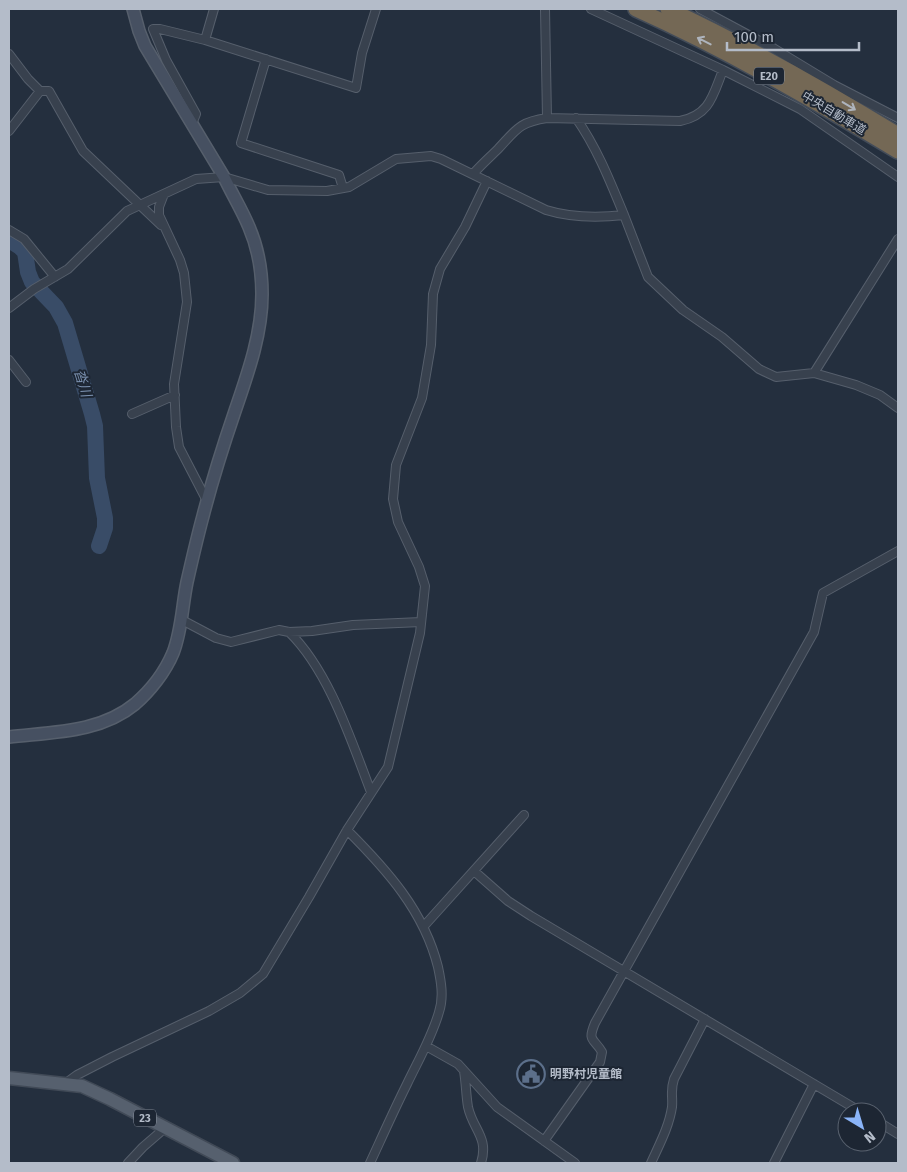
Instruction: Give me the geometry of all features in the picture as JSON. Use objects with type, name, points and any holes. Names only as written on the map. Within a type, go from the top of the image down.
[{"type":"highway","name":"中央自動車道","points":[[636,9],[725,52],[798,92],[898,152]]},
{"type":"highway","name":"中央自動車道","points":[[668,9],[795,74],[898,135]]},
{"type":"main road","name":"23","points":[[12,1080],[66,1083],[82,1086],[233,1163]]},
{"type":"street","points":[[9,737],[82,728],[100,724],[116,717],[135,704],[151,688],[164,669],[173,653],[182,620],[187,584],[207,501],[252,359],[260,323],[261,266],[253,236],[224,176],[145,46],[133,9]]},
{"type":"street","points":[[205,40],[214,9]]},
{"type":"street","points":[[192,124],[196,114],[166,60],[153,29],[205,40],[356,88],[362,53],[376,9]]},
{"type":"street","points":[[545,9],[547,118]]},
{"type":"street","points":[[591,9],[723,70],[800,109],[898,177]]},
{"type":"street","points":[[700,9],[773,48],[834,85],[898,118]]},
{"type":"street","points":[[9,54],[40,91],[49,92],[84,151],[164,228]]},
{"type":"street","points":[[266,59],[241,143],[339,175],[343,188]]},
{"type":"street","points":[[473,174],[513,131],[534,120],[547,118],[687,120],[705,109],[710,103],[723,70]]},
{"type":"street","points":[[9,131],[40,91]]},
{"type":"street","points":[[576,118],[598,155],[648,277],[683,310],[722,336],[759,369],[776,377],[814,374],[856,385],[880,395],[898,408]]},
{"type":"street","points":[[9,308],[37,287],[68,269],[127,211],[170,190],[196,180],[224,176],[268,190],[327,191],[349,187],[396,159],[431,156],[473,174],[546,210],[563,215],[588,218],[624,215]]},
{"type":"street","points":[[66,1083],[112,1056],[209,1011],[240,993],[262,974],[370,792],[382,778],[388,767],[420,633],[425,586],[419,567],[398,522],[393,499],[396,465],[422,398],[431,345],[433,294],[440,269],[487,181]]},
{"type":"street","points":[[164,194],[158,215],[180,260],[184,273],[187,302],[174,384],[178,447],[207,501]]},
{"type":"street","points":[[9,230],[24,239],[55,277]]},
{"type":"street","points":[[814,374],[898,239]]},
{"type":"street","points":[[9,360],[26,382]]},
{"type":"street","points":[[132,414],[175,395]]},
{"type":"street","points":[[544,1141],[600,1062],[602,1052],[593,1042],[591,1031],[814,632],[823,594],[898,551]]},
{"type":"street","points":[[182,620],[216,638],[231,642],[280,630],[289,632],[353,625],[421,622]]},
{"type":"street","points":[[289,632],[300,642],[315,664],[331,694],[370,792]]},
{"type":"street","points":[[424,926],[524,815]]},
{"type":"street","points":[[347,830],[379,863],[414,908],[424,926],[435,956],[442,995],[440,1011],[426,1046],[370,1163]]},
{"type":"street","points":[[474,871],[516,906],[844,1102]]},
{"type":"street","points":[[651,1163],[668,1125],[672,1104],[671,1090],[674,1079],[705,1018]]},
{"type":"street","points":[[426,1046],[458,1064],[497,1107],[575,1163]]},
{"type":"street","points":[[464,1071],[468,1108],[483,1142],[484,1151],[481,1163]]},
{"type":"street","points":[[774,1163],[814,1084]]},
{"type":"street","points":[[887,1127],[898,1134]]},
{"type":"street","points":[[128,1163],[165,1128]]},
{"type":"waterway","name":"沓川","points":[[9,240],[25,252],[28,272],[32,282],[56,307],[65,323],[92,414],[95,426],[97,478],[105,518],[105,528],[99,546]]},
{"type":"place","name":"明野村児童館","points":[[531,1074]]}]
